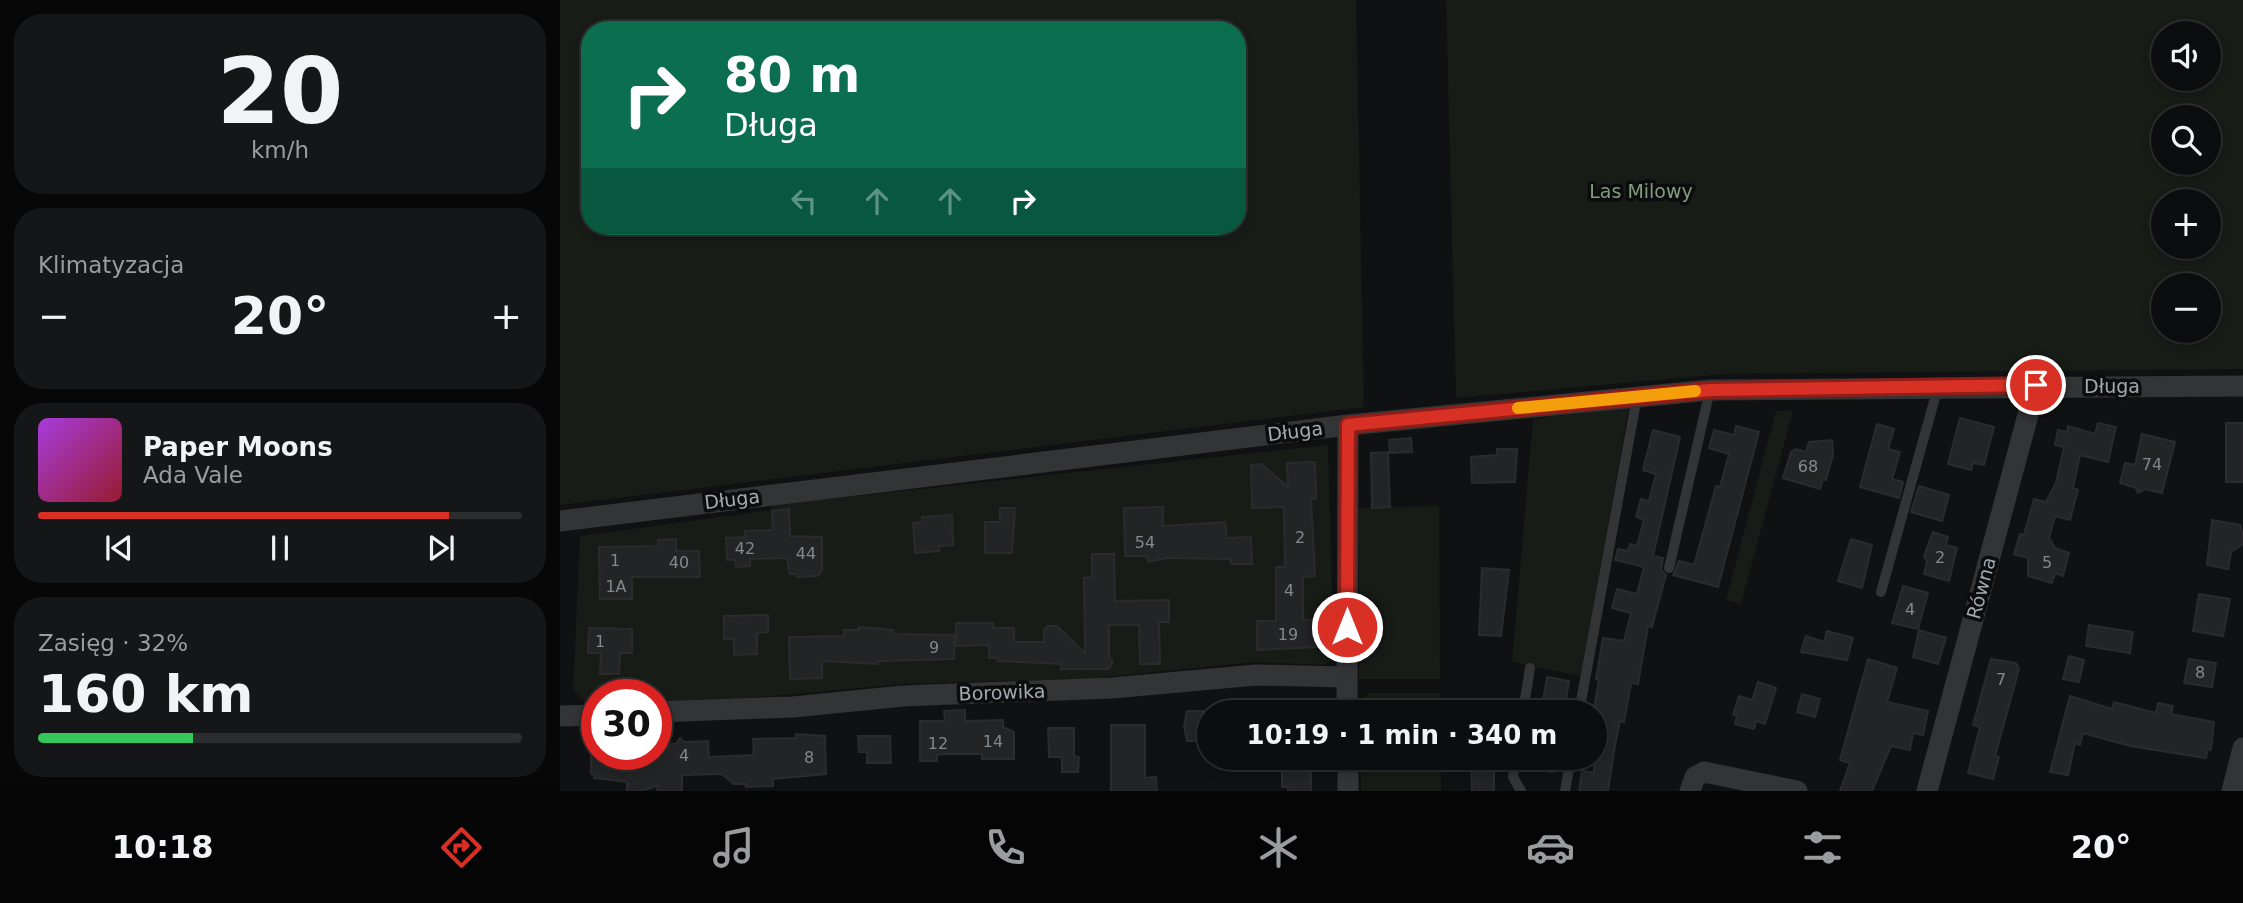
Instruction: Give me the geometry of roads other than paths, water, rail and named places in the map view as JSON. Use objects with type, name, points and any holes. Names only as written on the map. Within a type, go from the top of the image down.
[{"type":"street","name":"Długa","points":[[560,522],[1348,425],[1710,390],[2036,385],[2243,386]]},
{"type":"street","name":"Równa","points":[[1927,791],[2036,385]]},
{"type":"street","points":[[1347,700],[1348,425]]},
{"type":"street","name":"Borowika","points":[[672,711],[793,707],[903,696],[1112,688],[1256,675],[1347,677]]},
{"type":"street","points":[[560,716],[581,715]]},
{"type":"street","points":[[2238,779],[2243,748]]},
{"type":"street","points":[[1348,770],[1348,791]]},
{"type":"street","points":[[1690,791],[1695,777],[1704,772],[1797,791]]},
{"type":"lane","points":[[1881,592],[1938,387]]},
{"type":"lane","points":[[1669,568],[1710,390]]},
{"type":"lane","points":[[1582,700],[1637,397]]},
{"type":"lane","points":[[1525,700],[1530,668]]},
{"type":"lane","points":[[1514,770],[1513,777],[1521,791]]},
{"type":"lane","points":[[1565,791],[1569,770]]},
{"type":"park label","name":"Las Milowy","points":[[1641,191]]}]
